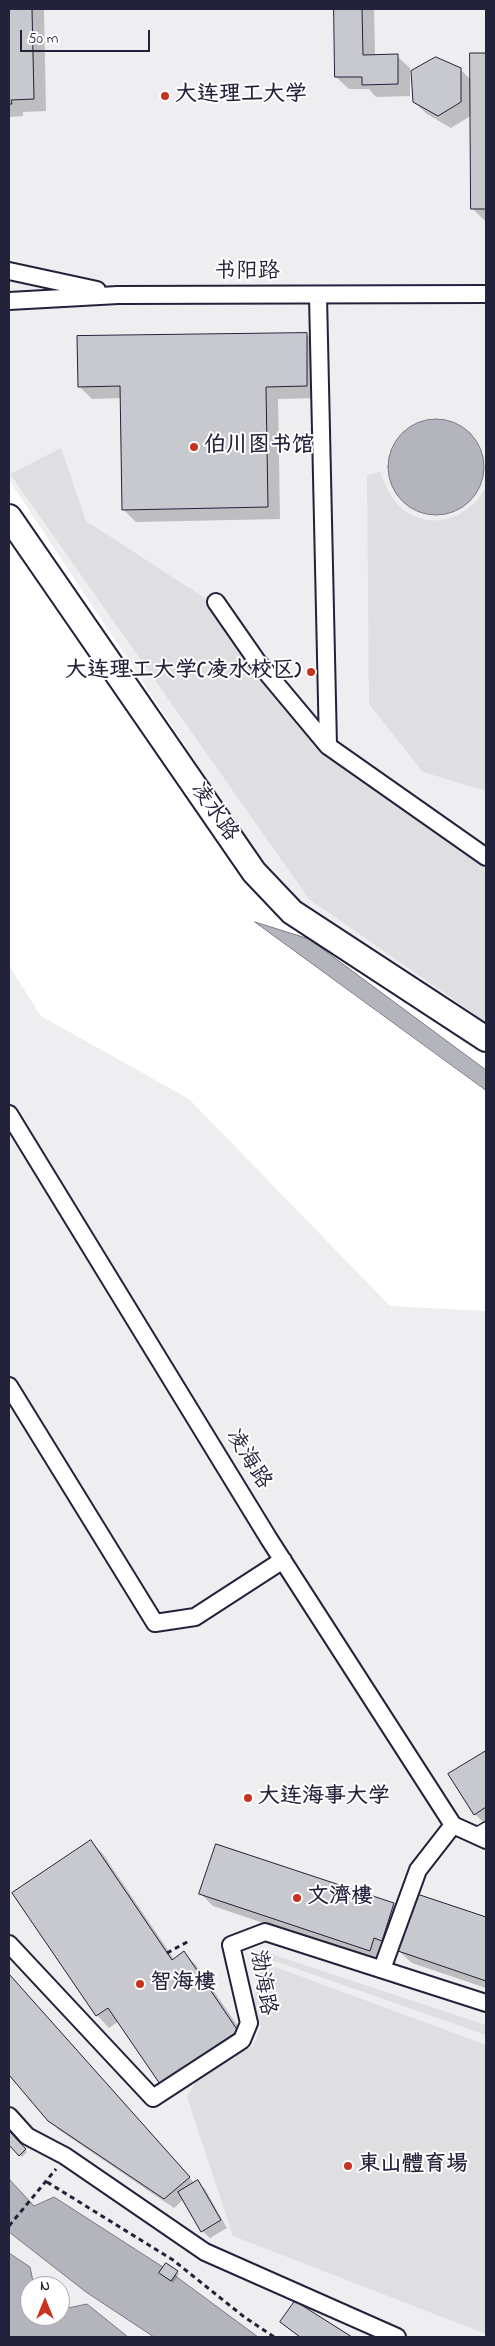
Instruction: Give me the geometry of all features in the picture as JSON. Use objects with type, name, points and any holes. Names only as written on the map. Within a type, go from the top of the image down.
[{"type":"main road","name":"凌水路","points":[[9,517],[254,872],[292,912],[486,1039]]},
{"type":"street","points":[[9,271],[118,295]]},
{"type":"street","name":"书阳路","points":[[9,301],[118,295],[318,296],[486,294]]},
{"type":"street","points":[[318,296],[328,746]]},
{"type":"street","points":[[216,602],[257,661],[328,746],[486,857]]},
{"type":"street","name":"凌海路","points":[[9,1114],[283,1560],[453,1825]]},
{"type":"street","points":[[9,1386],[155,1623],[195,1617],[283,1560]]},
{"type":"street","points":[[382,1969],[418,1870],[453,1825],[482,1834]]},
{"type":"street","name":"渤海路","points":[[9,1944],[153,2098],[242,2040],[249,2023],[231,1944],[265,1932],[486,2002]]},
{"type":"street","points":[[9,2116],[27,2136],[65,2156],[205,2252],[397,2337]]},
{"type":"path","points":[[167,1953],[189,1941]]},
{"type":"path","points":[[9,2226],[46,2182],[173,2260],[243,2316],[274,2337]]},
{"type":"shaded area","name":"大连理工大学(凌水校区)","points":[[9,9],[486,9],[486,1029],[300,906],[264,865],[9,480]]},
{"type":"shaded area","points":[[436,419],[454,423],[470,433],[480,449],[484,467],[480,485],[470,501],[454,511],[436,515],[418,511],[402,501],[392,485],[388,467],[392,449],[402,433],[418,423]]},
{"type":"shaded area","points":[[61,448],[86,521],[220,608],[328,746],[486,857],[486,1022],[309,899],[10,474]]},
{"type":"shaded area","points":[[380,472],[388,490],[399,506],[410,514],[435,521],[447,519],[470,507],[479,498],[486,486],[486,791],[423,772],[369,704],[367,475]]},
{"type":"shaded area","points":[[255,922],[309,939],[486,1070],[486,1090]]},
{"type":"shaded area","name":"大连海事大学","points":[[9,966],[41,1016],[189,1099],[390,1306],[486,1311],[486,2337],[9,2337]]},
{"type":"shaded area","points":[[268,1953],[486,2025],[486,2035],[266,1958]]},
{"type":"shaded area","name":"東山體育場","points":[[262,1962],[486,2045],[486,2334],[233,2236],[187,2097],[201,2072],[253,2046],[261,2027],[253,2001]]},
{"type":"shaded area","points":[[9,2179],[34,2206],[54,2197],[166,2269],[258,2337],[154,2337],[86,2292],[70,2280],[70,2276],[65,2276],[9,2232]]},
{"type":"shaded area","points":[[9,2253],[30,2267],[32,2276],[20,2276],[20,2326],[70,2326],[70,2308],[87,2304],[128,2337],[9,2337]]},
{"type":"building","points":[[9,9],[32,9],[34,99],[11,100],[12,104],[9,104]]},
{"type":"building","points":[[334,9],[362,9],[363,55],[398,54],[398,84],[362,85],[362,77],[335,77]]},
{"type":"building","points":[[470,53],[486,53],[486,209],[471,209]]},
{"type":"building","points":[[436,57],[461,68],[461,102],[438,116],[413,102],[411,71]]},
{"type":"building","name":"伯川图书馆","points":[[307,333],[307,386],[266,387],[268,507],[122,510],[120,386],[78,387],[77,336]]},
{"type":"building","points":[[486,1751],[486,1807],[474,1815],[448,1774]]},
{"type":"building","name":"智海樓","points":[[91,1840],[172,1960],[184,1951],[238,2031],[160,2084],[108,2008],[96,2016],[12,1893]]},
{"type":"building","name":"文濟樓","points":[[216,1844],[394,1903],[382,1941],[374,1938],[370,1951],[199,1894]]},
{"type":"building","points":[[417,1894],[486,1917],[486,1981],[398,1951]]},
{"type":"building","points":[[9,1974],[190,2177],[164,2199],[48,2121],[9,2075]]},
{"type":"building","points":[[9,2131],[26,2149],[19,2156],[9,2145]]},
{"type":"building","points":[[198,2180],[221,2220],[201,2232],[178,2192]]},
{"type":"building","points":[[166,2263],[178,2271],[171,2281],[159,2273]]},
{"type":"building","points":[[295,2301],[352,2337],[300,2337],[280,2322]]},
{"type":"place","name":"大连理工大学","points":[[165,96]]},
{"type":"place","name":"伯川图书馆","points":[[194,447]]},
{"type":"place","name":"大连理工大学(凌水校区)","points":[[311,672]]},
{"type":"place","name":"大连海事大学","points":[[248,1798]]},
{"type":"place","name":"文濟樓","points":[[297,1898]]},
{"type":"place","name":"智海樓","points":[[140,1984]]},
{"type":"place","name":"東山體育場","points":[[348,2166]]}]
